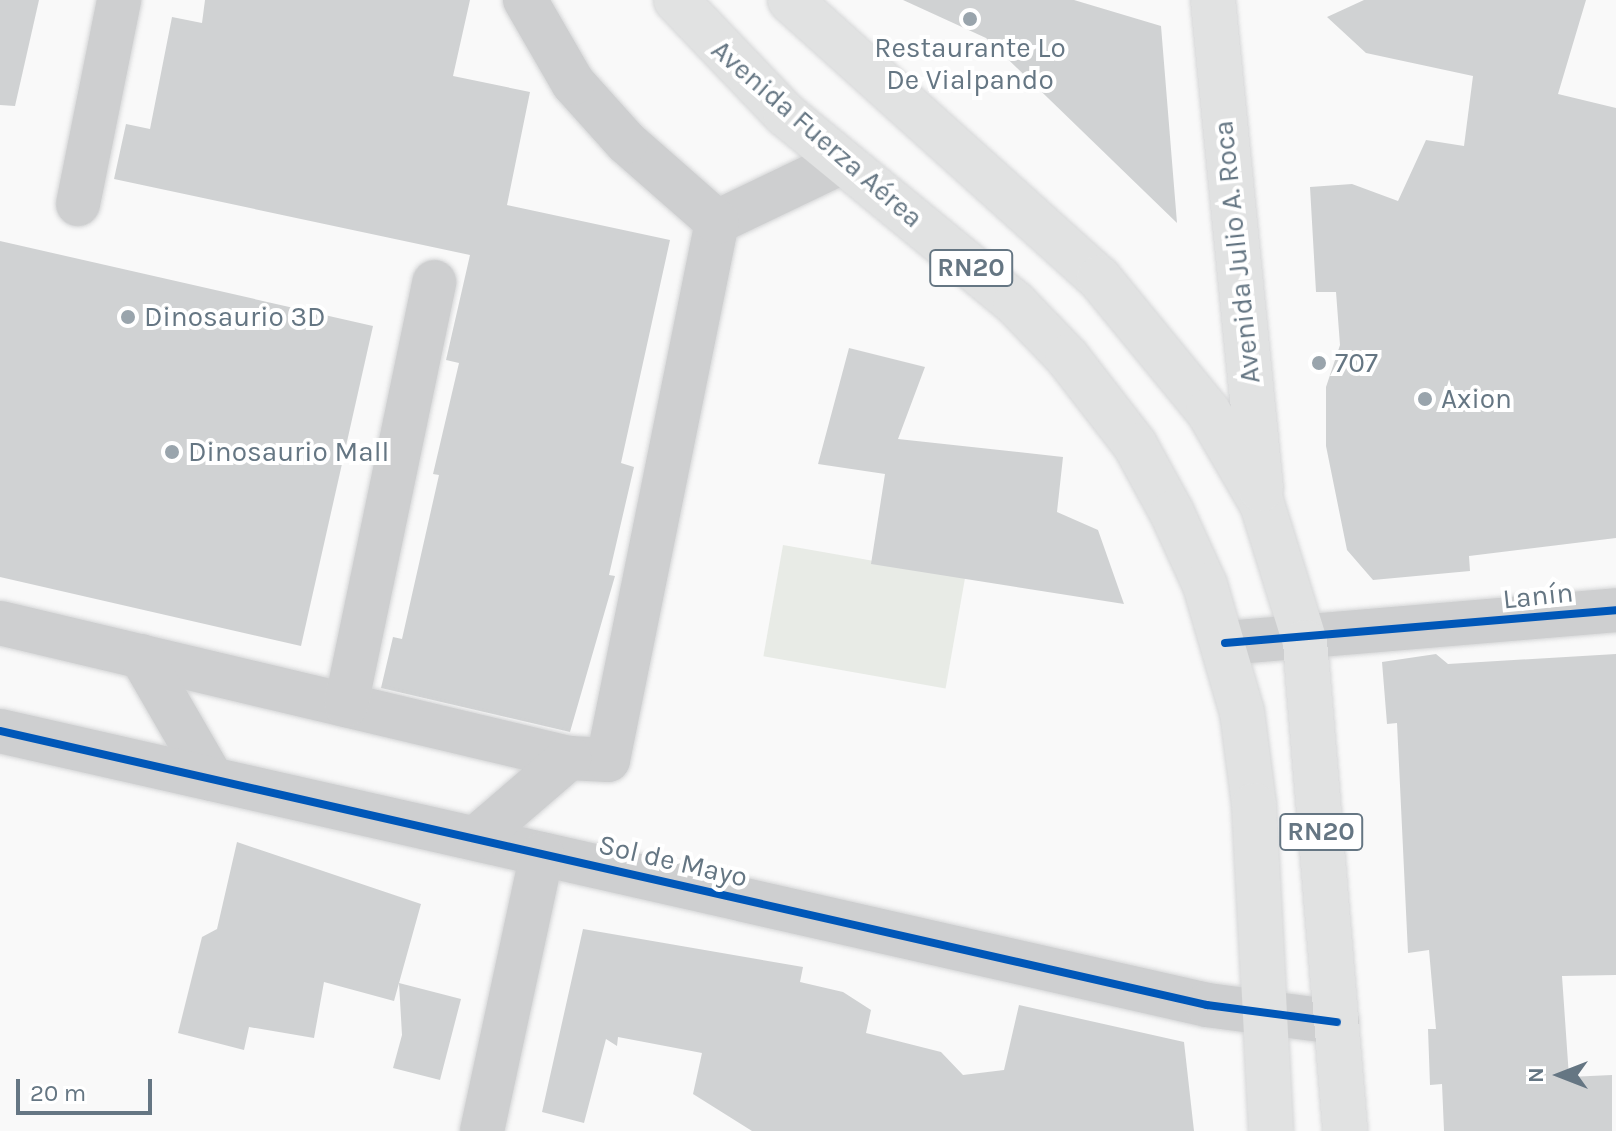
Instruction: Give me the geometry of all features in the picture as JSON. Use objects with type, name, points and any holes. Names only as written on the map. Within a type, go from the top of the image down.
[{"type":"main road","name":"Avenida Fuerza Aérea","points":[[676,0],[725,59],[842,162],[1015,303],[1106,405],[1172,513],[1225,643],[1254,805],[1271,1131]]},
{"type":"main road","name":"RN20","points":[[790,0],[1099,278],[1208,411],[1262,504],[1305,642],[1345,1131]]},
{"type":"main road","name":"Avenida Julio A. Roca","points":[[1213,0],[1262,504]]},
{"type":"street","points":[[78,204],[119,0]]},
{"type":"street","points":[[525,0],[573,83],[626,142],[717,222]]},
{"type":"street","points":[[717,222],[842,162]]},
{"type":"street","points":[[0,623],[569,758],[608,760],[717,222]]},
{"type":"street","points":[[346,705],[434,282]]},
{"type":"street","name":"Lanín","points":[[1225,643],[1305,642],[1616,610]]},
{"type":"street","points":[[141,656],[212,779]]},
{"type":"street","name":"Sol de Mayo","points":[[0,731],[1264,1016],[1337,1022]]},
{"type":"street","points":[[476,838],[569,758]]},
{"type":"street","points":[[482,1131],[542,854]]},
{"type":"shaded area","points":[[783,545],[965,577],[946,688],[763,656]]},
{"type":"building","points":[[0,0],[39,0],[15,106],[0,105]]},
{"type":"building","points":[[205,0],[470,0],[453,76],[530,92],[507,205],[670,240],[621,463],[634,467],[609,575],[615,576],[570,732],[381,688],[393,637],[402,639],[439,475],[433,474],[459,363],[446,360],[470,255],[114,179],[126,124],[150,129],[172,17],[202,23]]},
{"type":"building","points":[[903,0],[1074,0],[1161,26],[1177,223],[986,38]]},
{"type":"building","points":[[1364,0],[1586,0],[1558,94],[1616,108],[1616,538],[1469,556],[1470,571],[1373,580],[1347,550],[1326,446],[1326,387],[1340,345],[1336,292],[1316,292],[1310,187],[1352,184],[1398,201],[1426,140],[1464,146],[1473,76],[1366,53],[1327,17]]},
{"type":"building","name":"Dinosaurio Mall","points":[[0,241],[373,326],[301,646],[0,577]]},
{"type":"building","points":[[849,348],[925,367],[898,439],[1063,457],[1057,512],[1098,530],[1124,604],[871,564],[885,474],[818,464]]},
{"type":"building","points":[[1436,654],[1448,664],[1616,654],[1616,975],[1562,976],[1569,1077],[1612,1075],[1612,1131],[1444,1131],[1442,1084],[1430,1085],[1428,1029],[1436,1029],[1429,950],[1408,953],[1397,723],[1387,724],[1382,662]]},
{"type":"building","points":[[237,842],[421,904],[394,1001],[324,982],[314,1038],[249,1027],[244,1050],[178,1033],[202,937],[217,929]]},
{"type":"building","points":[[583,929],[803,967],[800,982],[843,992],[871,1010],[866,1033],[941,1052],[963,1075],[1004,1070],[1019,1005],[1184,1042],[1194,1131],[752,1131],[693,1094],[702,1053],[618,1037],[617,1046],[606,1039],[584,1123],[542,1112]]},
{"type":"building","points":[[399,983],[461,999],[440,1080],[393,1068],[402,1035]]},
{"type":"cycle path","points":[[1225,643],[1616,610]]},
{"type":"cycle path","points":[[0,731],[1207,1005],[1337,1022]]},
{"type":"place","name":"Restaurante Lo De Vialpando","points":[[970,19]]},
{"type":"place","name":"Dinosaurio 3D","points":[[128,317]]},
{"type":"place","name":"707","points":[[1319,363]]},
{"type":"place","name":"Axion","points":[[1425,399]]},
{"type":"place","name":"Dinosaurio Mall","points":[[172,452]]}]
